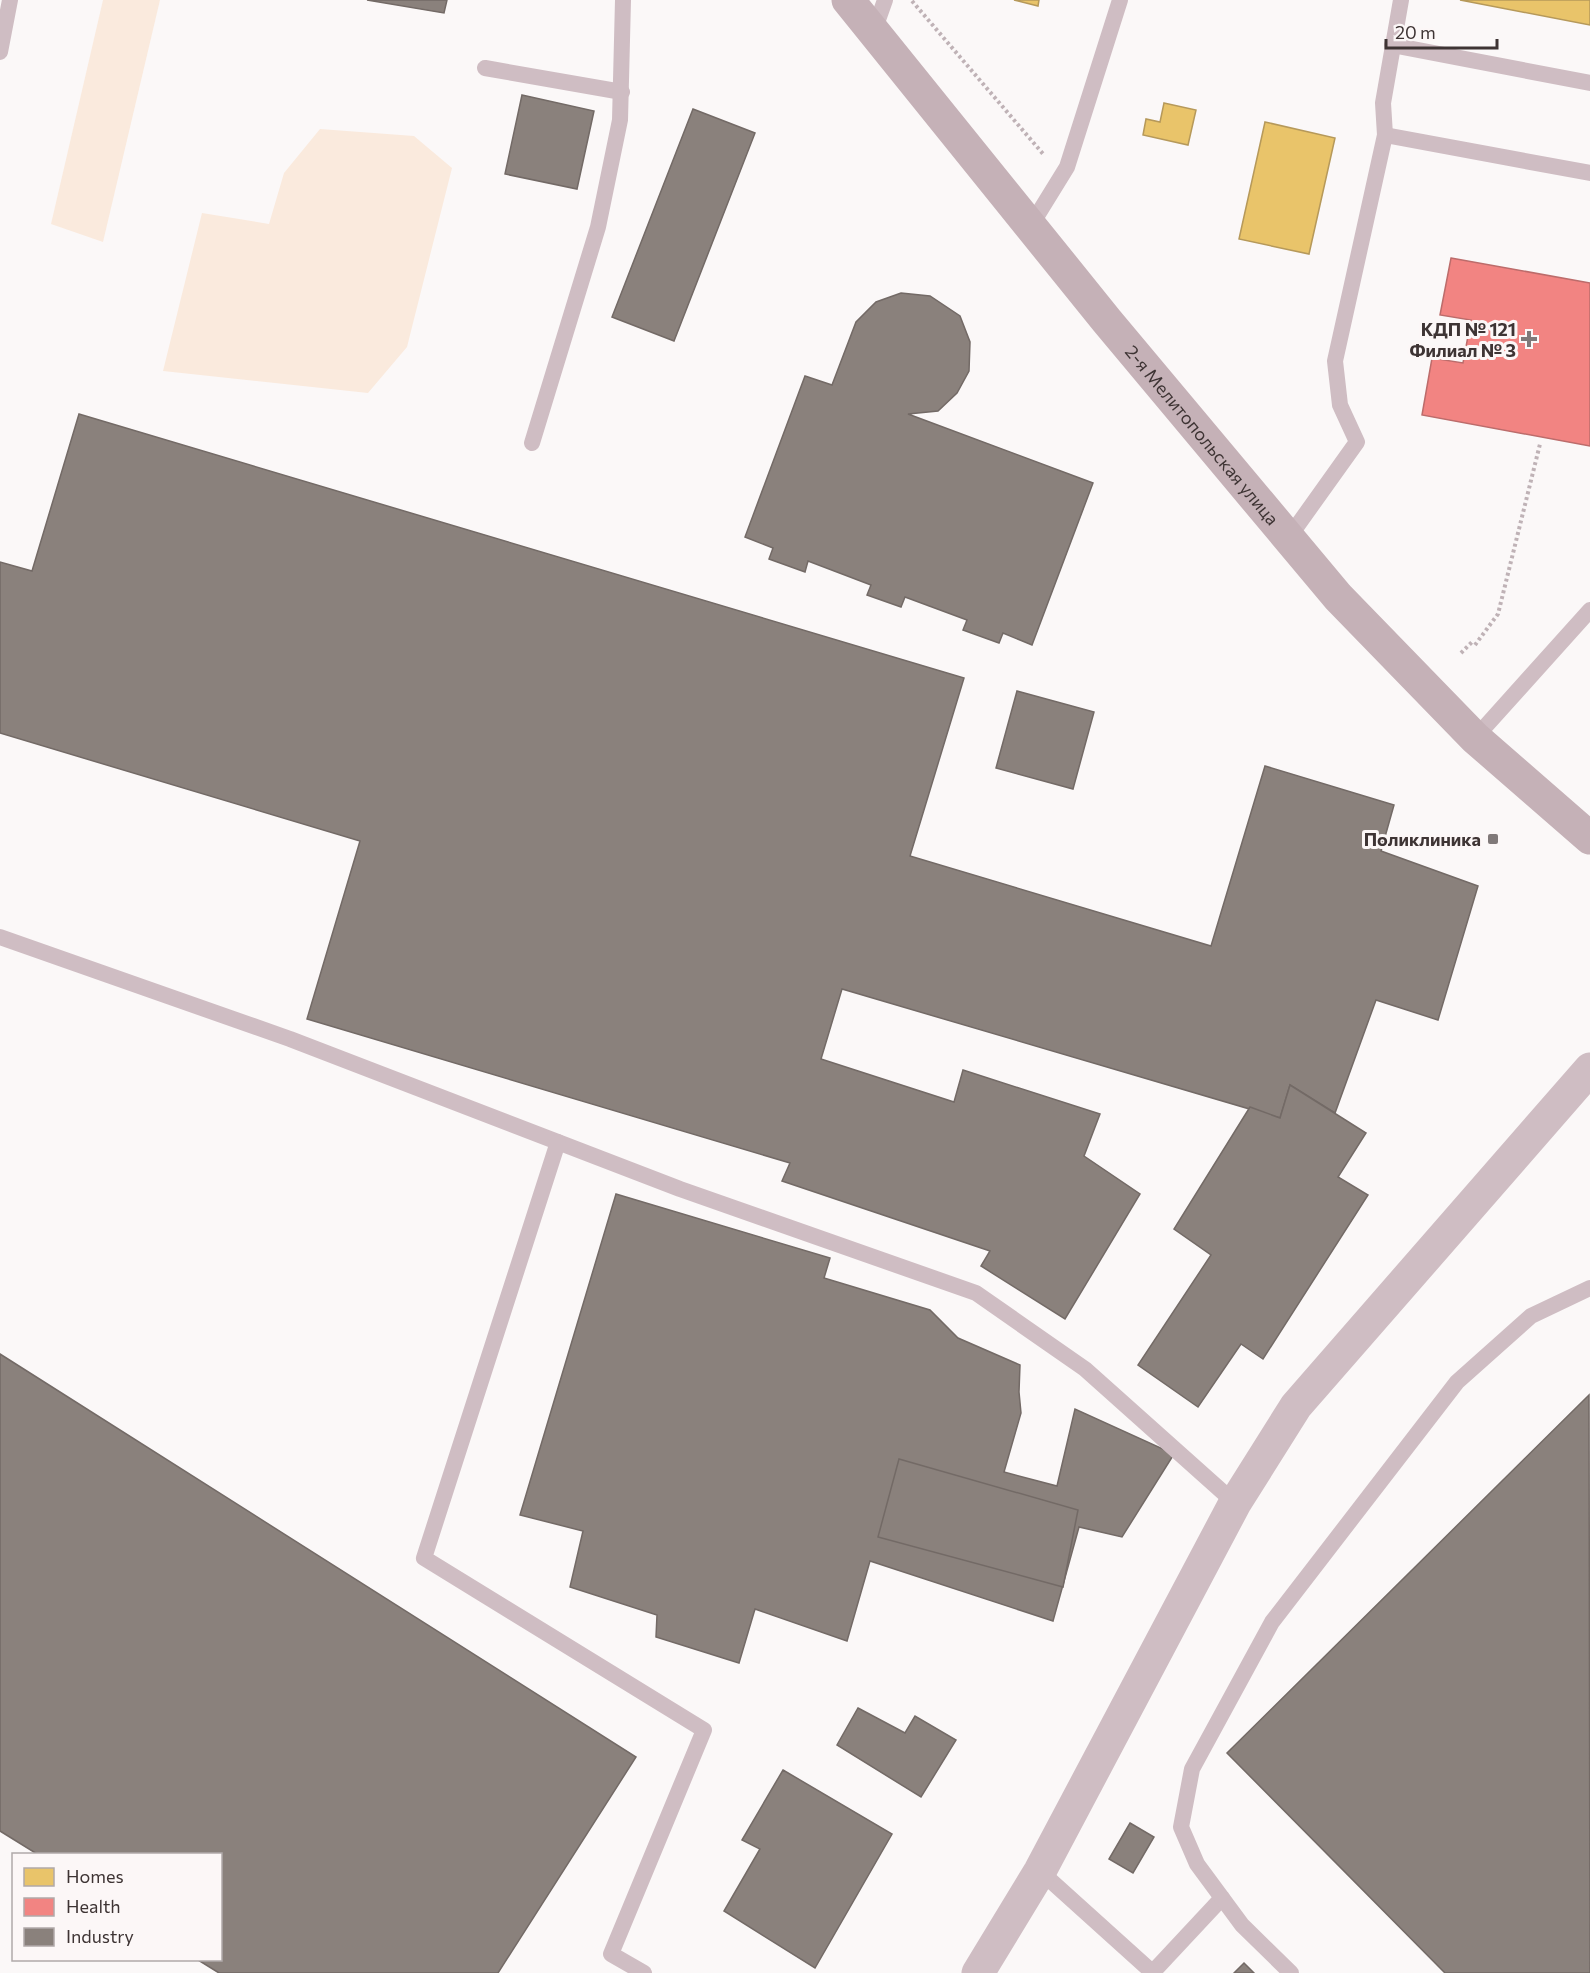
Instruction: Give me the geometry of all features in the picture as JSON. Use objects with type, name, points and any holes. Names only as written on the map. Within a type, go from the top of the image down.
[{"type":"street","name":"2-я Мелитопольская улица","points":[[848,0],[1030,227],[1287,540],[1345,605],[1474,738],[1590,838]]},
{"type":"street","points":[[978,1973],[1040,1871],[1235,1503],[1296,1406],[1590,1069]]},
{"type":"lane","points":[[0,52],[10,0]]},
{"type":"lane","points":[[532,443],[598,227],[620,120],[623,0]]},
{"type":"lane","points":[[874,31],[885,0]]},
{"type":"lane","points":[[1030,227],[1067,166],[1120,0]]},
{"type":"lane","points":[[1287,540],[1357,442],[1340,405],[1335,361],[1385,135],[1383,103],[1401,0]]},
{"type":"lane","points":[[1392,45],[1590,83]]},
{"type":"lane","points":[[485,68],[622,92]]},
{"type":"lane","points":[[1385,135],[1590,173]]},
{"type":"lane","points":[[1474,738],[1590,610]]},
{"type":"lane","points":[[0,937],[290,1040],[680,1189],[976,1293],[1085,1369],[1235,1503]]},
{"type":"lane","points":[[558,1142],[424,1558],[704,1730],[611,1954],[644,1973]]},
{"type":"lane","points":[[1291,1973],[1242,1925],[1197,1864],[1181,1827],[1192,1768],[1272,1622],[1457,1382],[1531,1316],[1590,1287]]},
{"type":"lane","points":[[1040,1871],[1152,1972],[1222,1898]]},
{"type":"path","points":[[912,0],[1051,163],[1067,166]]},
{"type":"path","points":[[1461,653],[1473,644],[1498,614],[1540,444]]},
{"type":"shaded area","points":[[103,0],[160,0],[103,242],[51,224]]},
{"type":"shaded area","points":[[320,129],[414,136],[452,168],[407,347],[368,393],[163,371],[202,213],[269,224],[284,173]]},
{"type":"building: Homes","points":[[1014,0],[1039,0],[1038,6]]},
{"type":"building: Homes","points":[[1460,0],[1590,0],[1590,25]]},
{"type":"building: Homes","points":[[1164,103],[1196,110],[1188,145],[1143,135],[1146,119],[1160,122]]},
{"type":"building: Homes","points":[[1265,122],[1335,138],[1309,254],[1239,239]]},
{"type":"building: Health","name":"КДП № 121 Филиал № 3","points":[[1451,258],[1590,283],[1590,446],[1422,415],[1432,358],[1463,363],[1471,320],[1440,315]]},
{"type":"building: Industry","points":[[367,0],[447,0],[444,13]]},
{"type":"building: Industry","points":[[522,95],[594,111],[577,189],[505,174]]},
{"type":"building: Industry","points":[[693,109],[755,133],[674,341],[612,317]]},
{"type":"building: Industry","points":[[901,293],[930,296],[960,316],[970,342],[969,371],[957,393],[938,411],[908,414],[1093,483],[1032,645],[1003,633],[999,643],[963,630],[967,620],[905,597],[901,607],[867,595],[871,585],[808,561],[805,572],[769,559],[773,548],[745,537],[805,376],[832,385],[856,322],[876,302]]},
{"type":"building: Industry","points":[[79,414],[964,678],[910,856],[1211,946],[1265,766],[1394,805],[1381,851],[1478,886],[1438,1020],[1376,1000],[1335,1113],[1290,1085],[1280,1118],[842,989],[821,1059],[954,1102],[963,1070],[1100,1114],[1084,1156],[1140,1194],[1065,1319],[981,1266],[990,1251],[782,1181],[790,1163],[307,1019],[360,841],[0,733],[0,562],[32,571]]},
{"type":"building: Industry","points":[[1017,691],[1094,712],[1073,789],[996,768]]},
{"type":"building: Industry","points":[[1290,1085],[1366,1133],[1338,1177],[1368,1195],[1263,1359],[1241,1344],[1198,1407],[1138,1365],[1211,1255],[1174,1229],[1250,1107],[1280,1118]]},
{"type":"building: Industry","points":[[616,1194],[830,1258],[824,1278],[930,1310],[958,1338],[1020,1365],[1021,1413],[1004,1472],[1057,1486],[1075,1409],[1174,1454],[1122,1537],[1079,1527],[1053,1621],[870,1561],[847,1641],[755,1609],[739,1663],[656,1637],[657,1615],[570,1587],[583,1531],[520,1515]]},
{"type":"building: Industry","points":[[0,1354],[636,1757],[498,1973],[219,1973],[200,1961],[222,1961],[222,1853],[35,1853],[0,1831]]},
{"type":"building: Industry","points":[[1589,1395],[1590,1973],[1445,1973],[1227,1753]]},
{"type":"building: Industry","points":[[899,1459],[1078,1510],[1063,1587],[878,1537]]},
{"type":"building: Industry","points":[[858,1708],[905,1733],[915,1716],[956,1740],[921,1797],[837,1745]]},
{"type":"building: Industry","points":[[783,1770],[892,1834],[815,1968],[724,1911],[760,1849],[742,1840]]},
{"type":"building: Industry","points":[[1130,1823],[1154,1837],[1133,1873],[1109,1859]]},
{"type":"building: Industry","points":[[1244,1963],[1254,1973],[1234,1973]]},
{"type":"place","name":"КДП № 121 Филиал № 3","points":[[1529,339]]},
{"type":"place","name":"Поликлиника","points":[[1493,839]]}]
